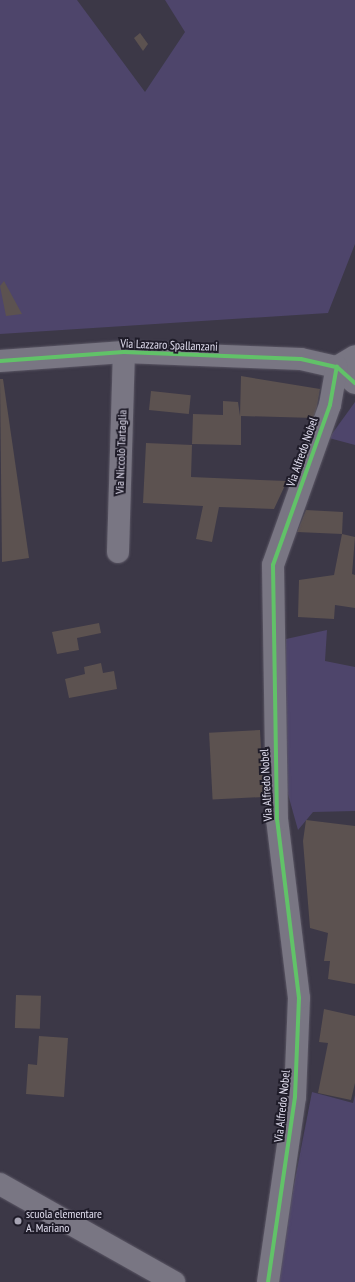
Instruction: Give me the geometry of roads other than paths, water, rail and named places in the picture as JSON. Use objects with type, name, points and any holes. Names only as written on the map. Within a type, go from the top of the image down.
[{"type":"street","name":"Via Lazzaro Spallanzani","points":[[0,362],[124,352],[346,362]]},
{"type":"street","name":"Via Niccolò Tartaglia","points":[[118,552],[124,352]]},
{"type":"street","points":[[346,362],[355,383]]},
{"type":"street","name":"Via Alfredo Nobel","points":[[268,1282],[295,1097],[299,998],[278,820],[273,565],[346,362]]},
{"type":"street","points":[[0,1184],[174,1282]]},
{"type":"place","name":"scuola elementare A. Mariano","points":[[18,1221]]}]
